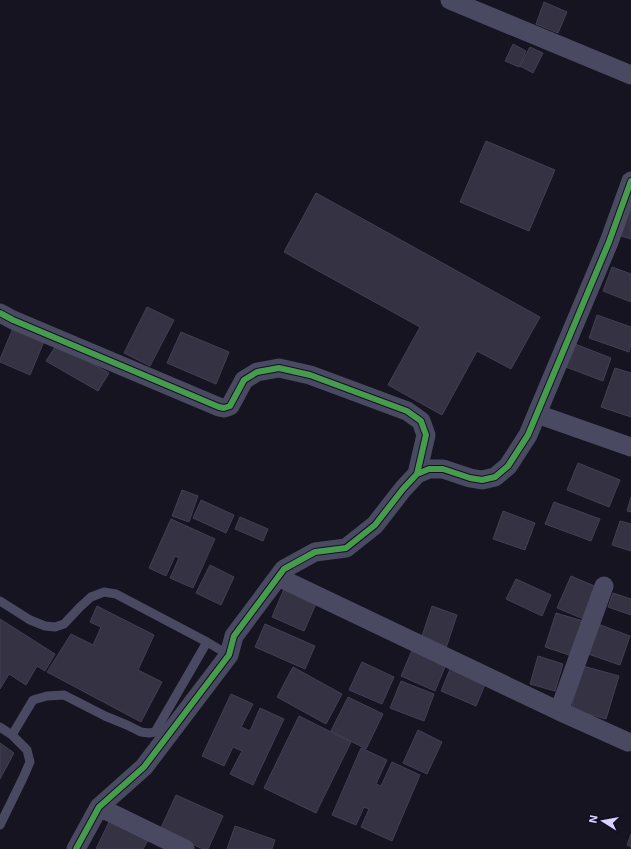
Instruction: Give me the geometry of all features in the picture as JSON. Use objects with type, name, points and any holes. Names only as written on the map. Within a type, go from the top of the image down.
[{"type":"street","points":[[450,0],[631,75]]},
{"type":"street","points":[[76,849],[99,807],[144,767],[229,655],[234,636],[284,569],[316,552],[346,548],[375,525],[403,489],[417,474],[429,469],[443,469],[470,478],[482,480],[495,477],[508,466],[528,435],[609,242],[631,181]]},
{"type":"street","points":[[0,313],[13,320],[218,407],[224,408],[230,406],[244,380],[257,372],[279,368],[310,374],[407,411],[421,421],[426,435],[417,474]]},
{"type":"street","points":[[537,414],[631,447]]},
{"type":"street","points":[[278,577],[559,711],[628,742]]},
{"type":"street","points":[[559,711],[604,586]]},
{"type":"street","points":[[99,807],[185,849]]},
{"type":"lane","points":[[0,601],[30,620],[55,628],[64,624],[91,597],[104,592],[116,594],[229,655]]},
{"type":"lane","points":[[12,735],[33,700],[47,696],[64,694],[105,716],[127,724],[141,732],[155,732],[207,642]]},
{"type":"lane","points":[[0,728],[12,735],[27,750],[30,762],[0,825]]},
{"type":"building","points":[[544,2],[567,12],[558,33],[536,24]]},
{"type":"building","points":[[513,44],[526,51],[519,67],[505,61]]},
{"type":"building","points":[[530,47],[543,53],[533,73],[520,66]]},
{"type":"building","points":[[486,141],[555,170],[529,231],[460,202]]},
{"type":"building","points":[[316,193],[540,317],[511,369],[477,351],[442,415],[388,385],[420,327],[284,252]]},
{"type":"building","points":[[628,208],[631,209],[631,239],[621,236]]},
{"type":"building","points":[[612,267],[631,274],[631,302],[603,291]]},
{"type":"building","points":[[147,307],[174,320],[150,366],[124,353]]},
{"type":"building","points":[[597,315],[631,327],[631,345],[629,352],[589,338]]},
{"type":"building","points":[[14,326],[45,339],[30,375],[0,362]]},
{"type":"building","points":[[181,332],[229,352],[216,384],[167,363]]},
{"type":"building","points":[[57,344],[109,373],[98,391],[46,361]]},
{"type":"building","points":[[575,344],[611,358],[603,381],[566,367]]},
{"type":"building","points":[[615,368],[631,373],[631,417],[601,407]]},
{"type":"building","points":[[578,463],[620,480],[609,507],[567,490]]},
{"type":"building","points":[[182,490],[198,496],[189,522],[172,516]]},
{"type":"building","points":[[631,497],[631,512],[627,511]]},
{"type":"building","points":[[201,500],[234,515],[226,533],[193,518]]},
{"type":"building","points":[[554,502],[600,519],[591,541],[545,524]]},
{"type":"building","points":[[503,511],[535,523],[525,550],[493,539]]},
{"type":"building","points":[[240,517],[268,529],[263,541],[235,529]]},
{"type":"building","points":[[171,519],[215,539],[193,588],[170,578],[179,558],[175,556],[166,576],[149,568]]},
{"type":"building","points":[[620,521],[631,524],[631,551],[612,545]]},
{"type":"building","points":[[210,565],[234,577],[221,605],[196,593]]},
{"type":"building","points":[[571,576],[599,588],[586,620],[557,608]]},
{"type":"building","points":[[516,579],[551,595],[542,616],[506,599]]},
{"type":"building","points":[[284,589],[316,604],[304,631],[272,617]]},
{"type":"building","points":[[613,593],[631,599],[631,615],[608,607]]},
{"type":"building","points":[[97,606],[154,635],[138,670],[162,682],[141,722],[47,672],[71,634],[93,645],[101,627],[90,622]]},
{"type":"building","points":[[432,606],[457,615],[446,648],[421,639]]},
{"type":"building","points":[[556,613],[583,621],[572,656],[545,647]]},
{"type":"building","points":[[0,619],[55,654],[45,671],[37,666],[26,685],[9,674],[0,689]]},
{"type":"building","points":[[265,624],[315,646],[305,669],[255,647]]},
{"type":"building","points":[[598,624],[630,636],[620,665],[588,654]]},
{"type":"building","points":[[413,648],[447,662],[435,691],[401,676]]},
{"type":"building","points":[[538,656],[563,664],[555,691],[530,684]]},
{"type":"building","points":[[362,662],[394,677],[382,704],[349,690]]},
{"type":"building","points":[[583,666],[619,676],[606,719],[571,709]]},
{"type":"building","points":[[293,667],[342,694],[326,724],[277,697]]},
{"type":"building","points":[[451,667],[486,682],[476,706],[441,691]]},
{"type":"building","points":[[401,681],[434,694],[424,721],[390,708]]},
{"type":"building","points":[[231,694],[253,704],[241,727],[250,731],[260,708],[284,719],[253,785],[230,774],[242,751],[233,747],[224,766],[202,756]]},
{"type":"building","points":[[348,697],[383,714],[366,749],[331,731]]},
{"type":"building","points":[[299,716],[351,742],[316,813],[264,788]]},
{"type":"building","points":[[418,730],[442,742],[427,774],[403,763]]},
{"type":"building","points":[[0,743],[14,753],[0,779]]},
{"type":"building","points":[[361,748],[387,760],[376,784],[381,786],[392,762],[420,775],[392,841],[361,827],[369,809],[364,807],[356,825],[332,815]]},
{"type":"building","points":[[176,795],[223,816],[208,849],[203,849],[160,830]]},
{"type":"building","points":[[109,822],[148,840],[143,849],[96,849]]},
{"type":"building","points":[[235,826],[275,840],[272,849],[227,849]]},
{"type":"building","points":[[631,834],[631,847],[627,845]]},
{"type":"cycle path","points":[[76,849],[99,807],[144,767],[229,655],[234,636],[284,569],[315,552],[346,548],[375,525],[403,489],[417,474],[429,469],[443,469],[470,478],[482,480],[495,477],[508,466],[528,435],[609,242],[631,181]]},
{"type":"cycle path","points":[[0,313],[13,320],[219,407],[224,408],[230,406],[244,380],[257,372],[279,368],[310,375],[407,411],[421,421],[426,435],[417,474]]}]
